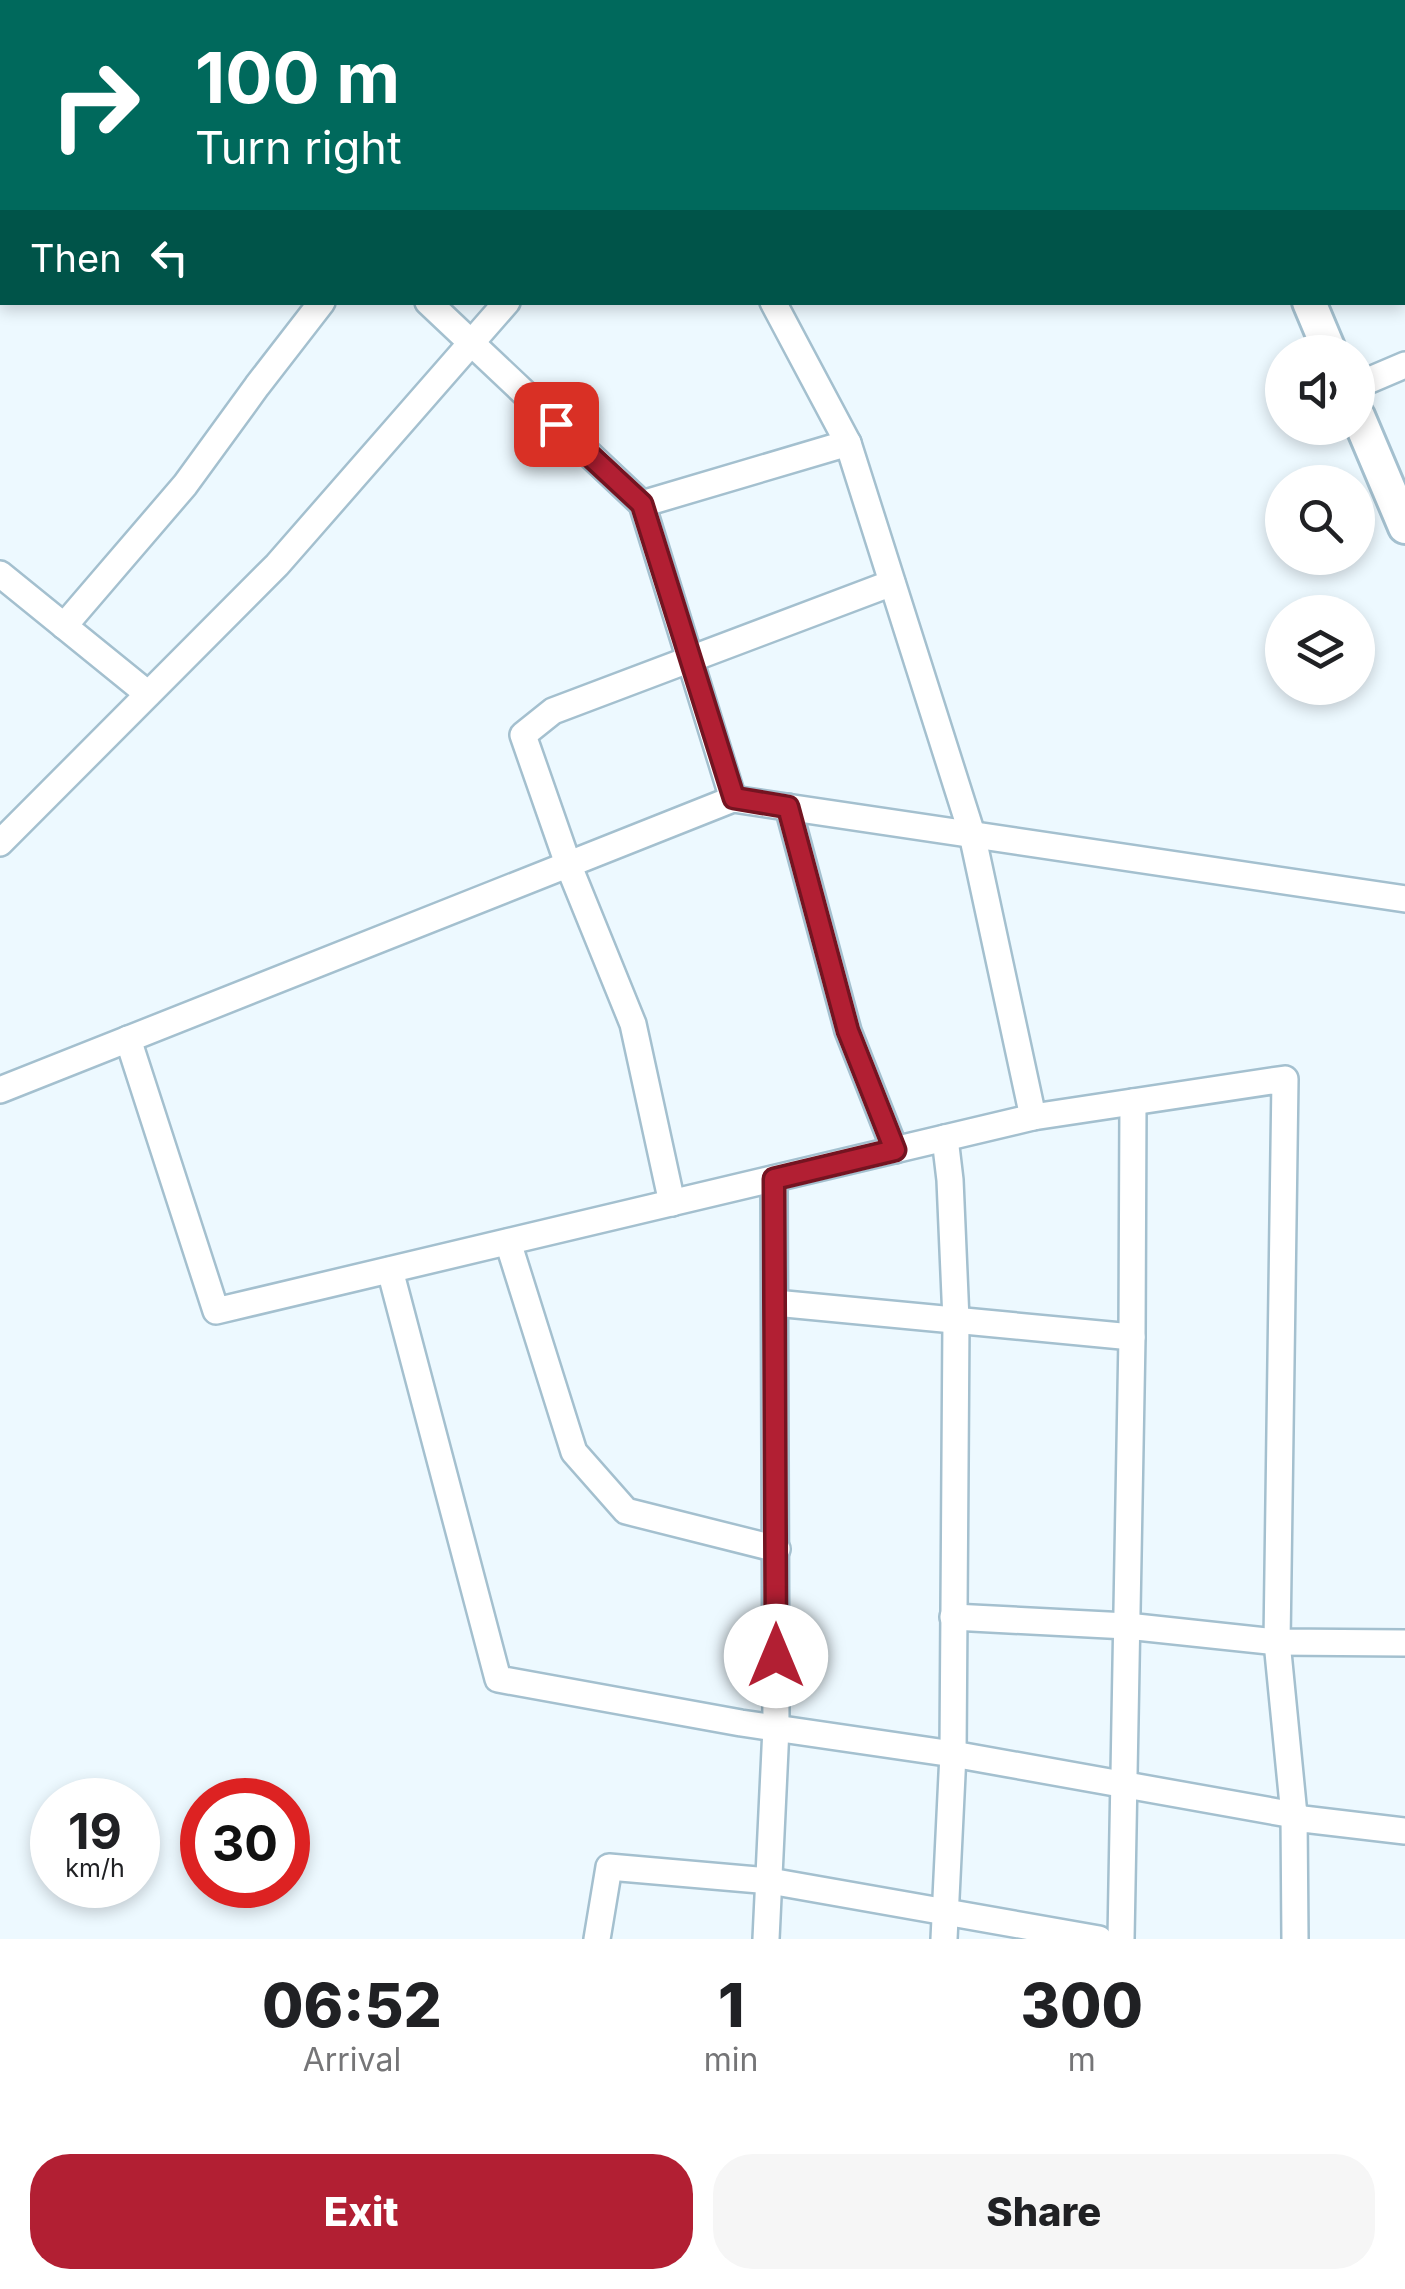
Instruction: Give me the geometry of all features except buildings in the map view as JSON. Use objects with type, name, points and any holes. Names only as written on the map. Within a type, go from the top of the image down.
[{"type":"street","points":[[64,626],[185,485],[320,305]]},
{"type":"street","points":[[431,305],[642,504],[734,798]]},
{"type":"street","points":[[0,843],[277,565],[504,305]]},
{"type":"street","points":[[774,305],[848,443],[972,834],[1033,1117]]},
{"type":"street","points":[[1310,305],[1323,335]]},
{"type":"street","points":[[1375,378],[1405,365]]},
{"type":"street","points":[[642,504],[848,443]]},
{"type":"street","points":[[1370,445],[1405,527]]},
{"type":"street","points":[[0,574],[148,694]]},
{"type":"street","points":[[672,1203],[633,1024],[568,864],[524,735],[553,711],[892,583]]},
{"type":"street","points":[[0,1090],[734,798],[1405,899]]},
{"type":"street","points":[[788,807],[848,1031],[895,1150]]},
{"type":"street","points":[[128,1039],[216,1311],[1033,1117],[1285,1079],[1277,1642],[1294,1815],[1294,1939]]},
{"type":"street","points":[[1121,1939],[1133,1102]]},
{"type":"street","points":[[944,1926],[953,1754],[956,1320],[945,1138]]},
{"type":"street","points":[[766,1939],[776,1728],[774,1179]]},
{"type":"street","points":[[508,1242],[574,1452],[626,1510],[777,1548]]},
{"type":"street","points":[[390,1270],[498,1679],[776,1728],[953,1754],[1302,1819],[1405,1831]]},
{"type":"street","points":[[775,1303],[1132,1338]]},
{"type":"street","points":[[954,1617],[1127,1626],[1277,1642],[1405,1642]]},
{"type":"street","points":[[597,1939],[609,1867],[770,1881],[944,1926],[1099,1939]]},
{"type":"route","points":[[556,424],[642,504],[734,798],[788,807],[848,1031],[895,1150],[774,1179],[776,1656]]}]
